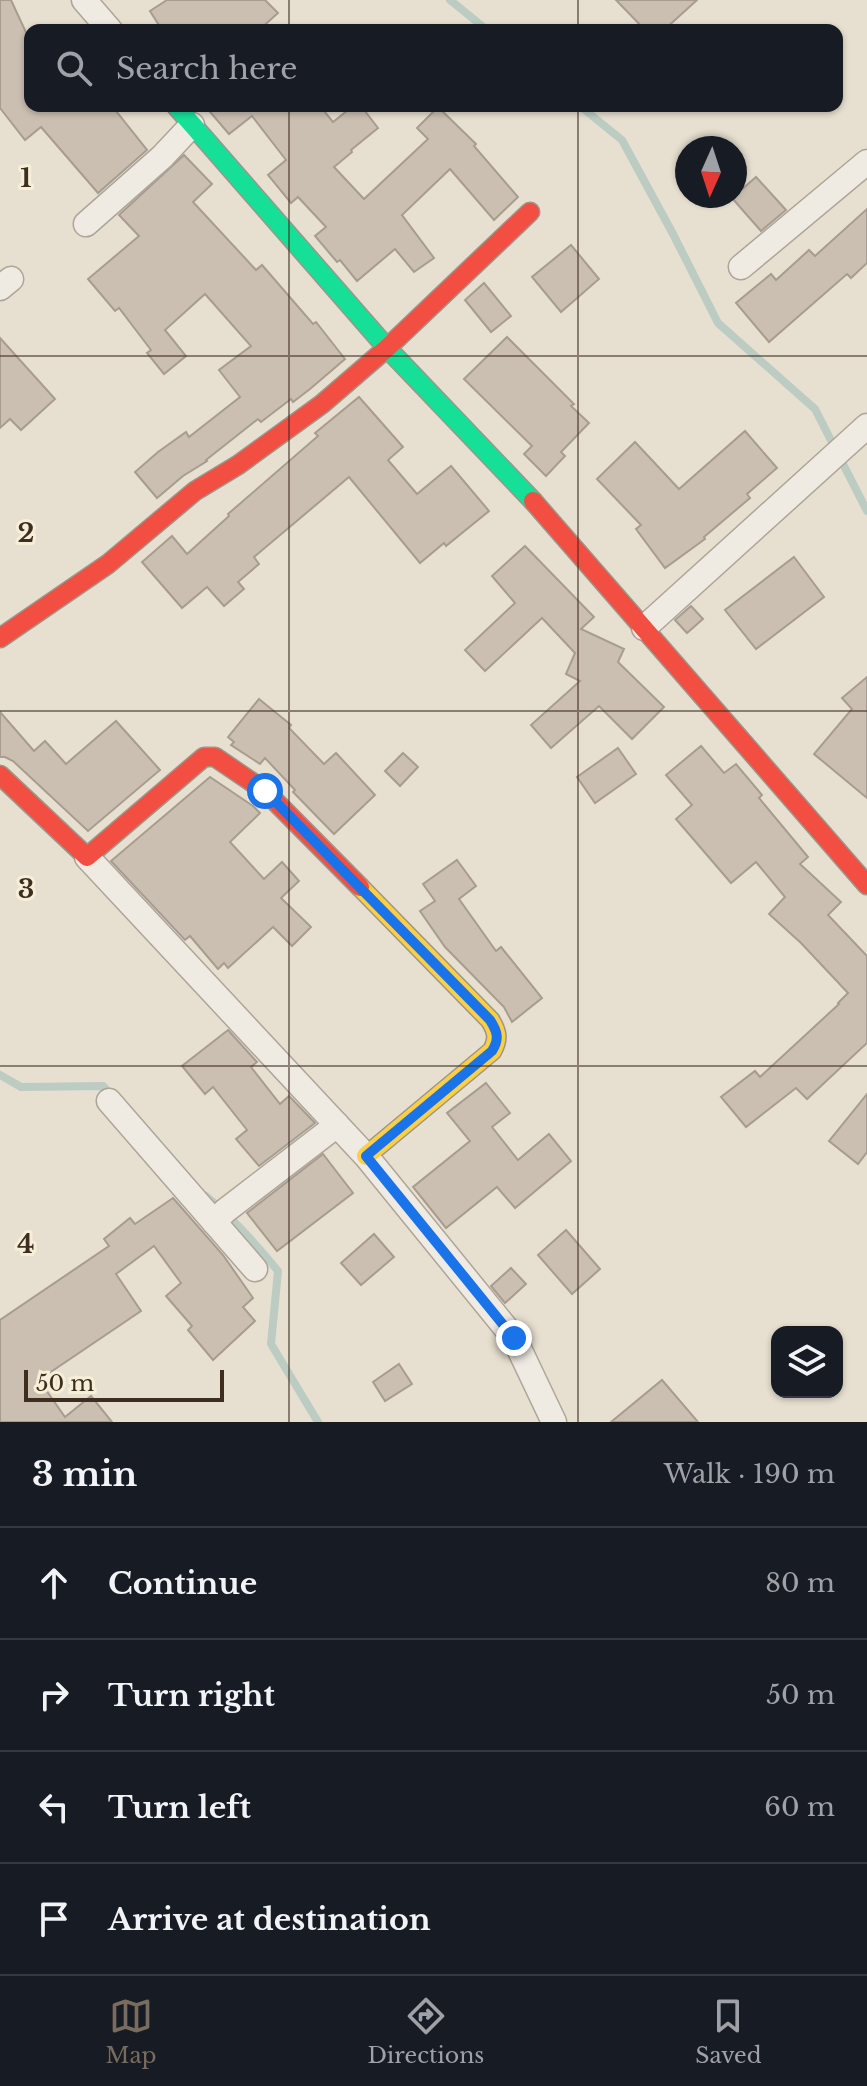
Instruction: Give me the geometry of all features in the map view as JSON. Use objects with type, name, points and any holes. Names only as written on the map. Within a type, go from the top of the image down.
[{"type":"street","points":[[84,0],[105,24]]},
{"type":"street","points":[[181,112],[387,348],[515,480],[867,885]]},
{"type":"street","points":[[86,224],[162,157],[192,125]]},
{"type":"street","points":[[741,267],[867,162]]},
{"type":"street","points":[[0,638],[108,564],[195,491],[238,465],[322,404],[387,348],[530,212]]},
{"type":"street","points":[[644,628],[864,429]]},
{"type":"street","points":[[87,857],[204,757],[215,757],[265,791],[490,1020],[497,1032],[492,1051],[366,1156]]},
{"type":"street","points":[[0,775],[87,857],[366,1156],[514,1338],[554,1422]]},
{"type":"street","points":[[109,1101],[255,1269]]},
{"type":"street","points":[[214,1222],[337,1125]]},
{"type":"building","points":[[0,0],[11,0],[24,28],[24,112],[117,112],[147,150],[98,193],[41,127],[25,140],[0,108]]},
{"type":"building","points":[[167,0],[265,0],[278,13],[266,24],[158,24],[150,11]]},
{"type":"building","points":[[616,0],[697,0],[671,24],[639,24]]},
{"type":"building","points":[[210,112],[325,112],[333,122],[346,112],[366,112],[378,128],[334,167],[364,199],[428,139],[417,128],[433,112],[443,112],[476,144],[474,146],[518,197],[494,220],[450,169],[402,215],[434,258],[414,272],[395,249],[357,281],[315,236],[326,227],[298,197],[291,203],[268,175],[286,160],[252,116],[229,134]]},
{"type":"building","points":[[184,155],[212,184],[193,202],[256,270],[262,265],[313,324],[316,322],[345,359],[293,402],[291,399],[261,422],[258,419],[157,498],[135,472],[186,432],[189,437],[240,397],[219,370],[251,346],[205,294],[165,330],[186,356],[164,374],[147,353],[151,350],[119,308],[115,311],[88,279],[139,236],[119,215]]},
{"type":"building","points":[[756,177],[786,210],[761,231],[741,208],[747,208],[747,185]]},
{"type":"building","points":[[867,209],[867,263],[851,278],[847,274],[769,342],[736,303],[771,274],[776,280],[809,250],[815,256]]},
{"type":"building","points":[[571,245],[599,279],[561,312],[532,277]]},
{"type":"building","points":[[484,283],[511,316],[491,332],[465,300]]},
{"type":"building","points":[[507,337],[589,423],[561,452],[565,456],[546,476],[524,454],[532,446],[464,379]]},
{"type":"building","points":[[0,338],[55,399],[21,430],[10,419],[0,428]]},
{"type":"building","points":[[359,397],[403,447],[388,460],[417,494],[451,466],[489,511],[420,563],[349,477],[254,557],[259,564],[238,582],[244,589],[224,606],[207,587],[182,608],[142,562],[172,536],[187,554],[318,436],[315,433]]},
{"type":"building","points":[[745,431],[777,468],[747,494],[750,498],[705,539],[665,568],[636,529],[641,525],[597,479],[635,442],[679,489]]},
{"type":"building","points":[[525,546],[594,617],[581,629],[624,649],[618,662],[664,707],[632,739],[599,706],[551,748],[531,725],[580,681],[566,674],[575,653],[542,618],[485,671],[465,650],[515,603],[492,576]]},
{"type":"building","points":[[794,557],[824,597],[756,649],[725,610]]},
{"type":"building","points":[[691,606],[703,619],[687,633],[675,620]]},
{"type":"building","points":[[867,677],[867,798],[814,754],[852,709],[842,698]]},
{"type":"building","points":[[259,699],[291,725],[289,728],[324,764],[336,753],[375,795],[334,834],[265,758],[260,764],[231,745],[234,742],[228,737]]},
{"type":"building","points":[[0,712],[34,751],[45,741],[66,764],[116,721],[160,770],[88,831],[13,761],[0,757]]},
{"type":"building","points":[[701,746],[724,773],[736,764],[762,795],[759,798],[808,857],[800,864],[841,902],[828,915],[867,956],[867,1043],[807,1099],[796,1088],[746,1127],[721,1097],[755,1071],[760,1077],[848,993],[769,914],[785,897],[756,862],[731,883],[676,819],[692,805],[666,775]]},
{"type":"building","points":[[618,748],[636,774],[595,803],[577,777]]},
{"type":"building","points":[[403,753],[418,767],[400,786],[385,771]]},
{"type":"building","points":[[210,777],[260,813],[230,842],[264,879],[282,862],[299,881],[281,898],[311,927],[292,946],[273,927],[228,968],[224,963],[218,969],[190,936],[185,940],[111,861]]},
{"type":"building","points":[[457,860],[476,886],[459,899],[496,951],[501,947],[542,998],[512,1022],[504,1007],[445,947],[420,911],[435,901],[423,884]]},
{"type":"building","points":[[228,1030],[257,1062],[251,1067],[280,1104],[289,1096],[315,1123],[259,1166],[236,1139],[247,1130],[213,1087],[205,1094],[182,1066]]},
{"type":"building","points":[[486,1083],[510,1113],[492,1127],[518,1160],[549,1134],[571,1161],[515,1208],[497,1187],[446,1228],[413,1187],[470,1141],[447,1113]]},
{"type":"building","points":[[867,1094],[867,1152],[858,1164],[829,1141]]},
{"type":"building","points":[[323,1154],[353,1193],[277,1251],[247,1213]]},
{"type":"building","points":[[173,1198],[223,1255],[253,1298],[243,1307],[255,1321],[213,1360],[188,1330],[192,1326],[166,1296],[181,1283],[154,1246],[116,1274],[141,1311],[39,1380],[65,1417],[91,1396],[112,1422],[0,1422],[0,1320],[109,1246],[104,1239],[130,1218],[135,1224]]},
{"type":"building","points":[[566,1230],[600,1269],[572,1294],[538,1255]]},
{"type":"building","points":[[374,1234],[394,1257],[361,1285],[341,1263]]},
{"type":"building","points":[[511,1268],[526,1284],[505,1303],[491,1286]]},
{"type":"building","points":[[399,1364],[412,1384],[385,1401],[373,1382]]},
{"type":"building","points":[[662,1380],[698,1422],[611,1422]]},
{"type":"waterway","points":[[450,0],[480,24]]},
{"type":"waterway","points":[[587,112],[622,140],[718,323],[815,409],[867,511]]},
{"type":"waterway","points":[[0,1075],[21,1087],[103,1086],[112,1096]]},
{"type":"waterway","points":[[206,1196],[226,1213],[278,1271],[271,1344],[318,1422]]},
{"type":"traffic: fast","points":[[181,112],[387,348],[533,501]]},
{"type":"traffic: slow","points":[[360,887],[490,1020],[496,1035],[492,1051],[366,1156]]},
{"type":"traffic: jam","points":[[0,638],[108,564],[195,491],[238,465],[322,404],[387,348],[530,212]]},
{"type":"traffic: jam","points":[[533,501],[867,885]]},
{"type":"traffic: jam","points":[[0,775],[87,857],[204,757],[215,757],[265,791],[360,887]]},
{"type":"route","points":[[265,791],[490,1020],[497,1032],[492,1051],[366,1156],[514,1338]]}]
